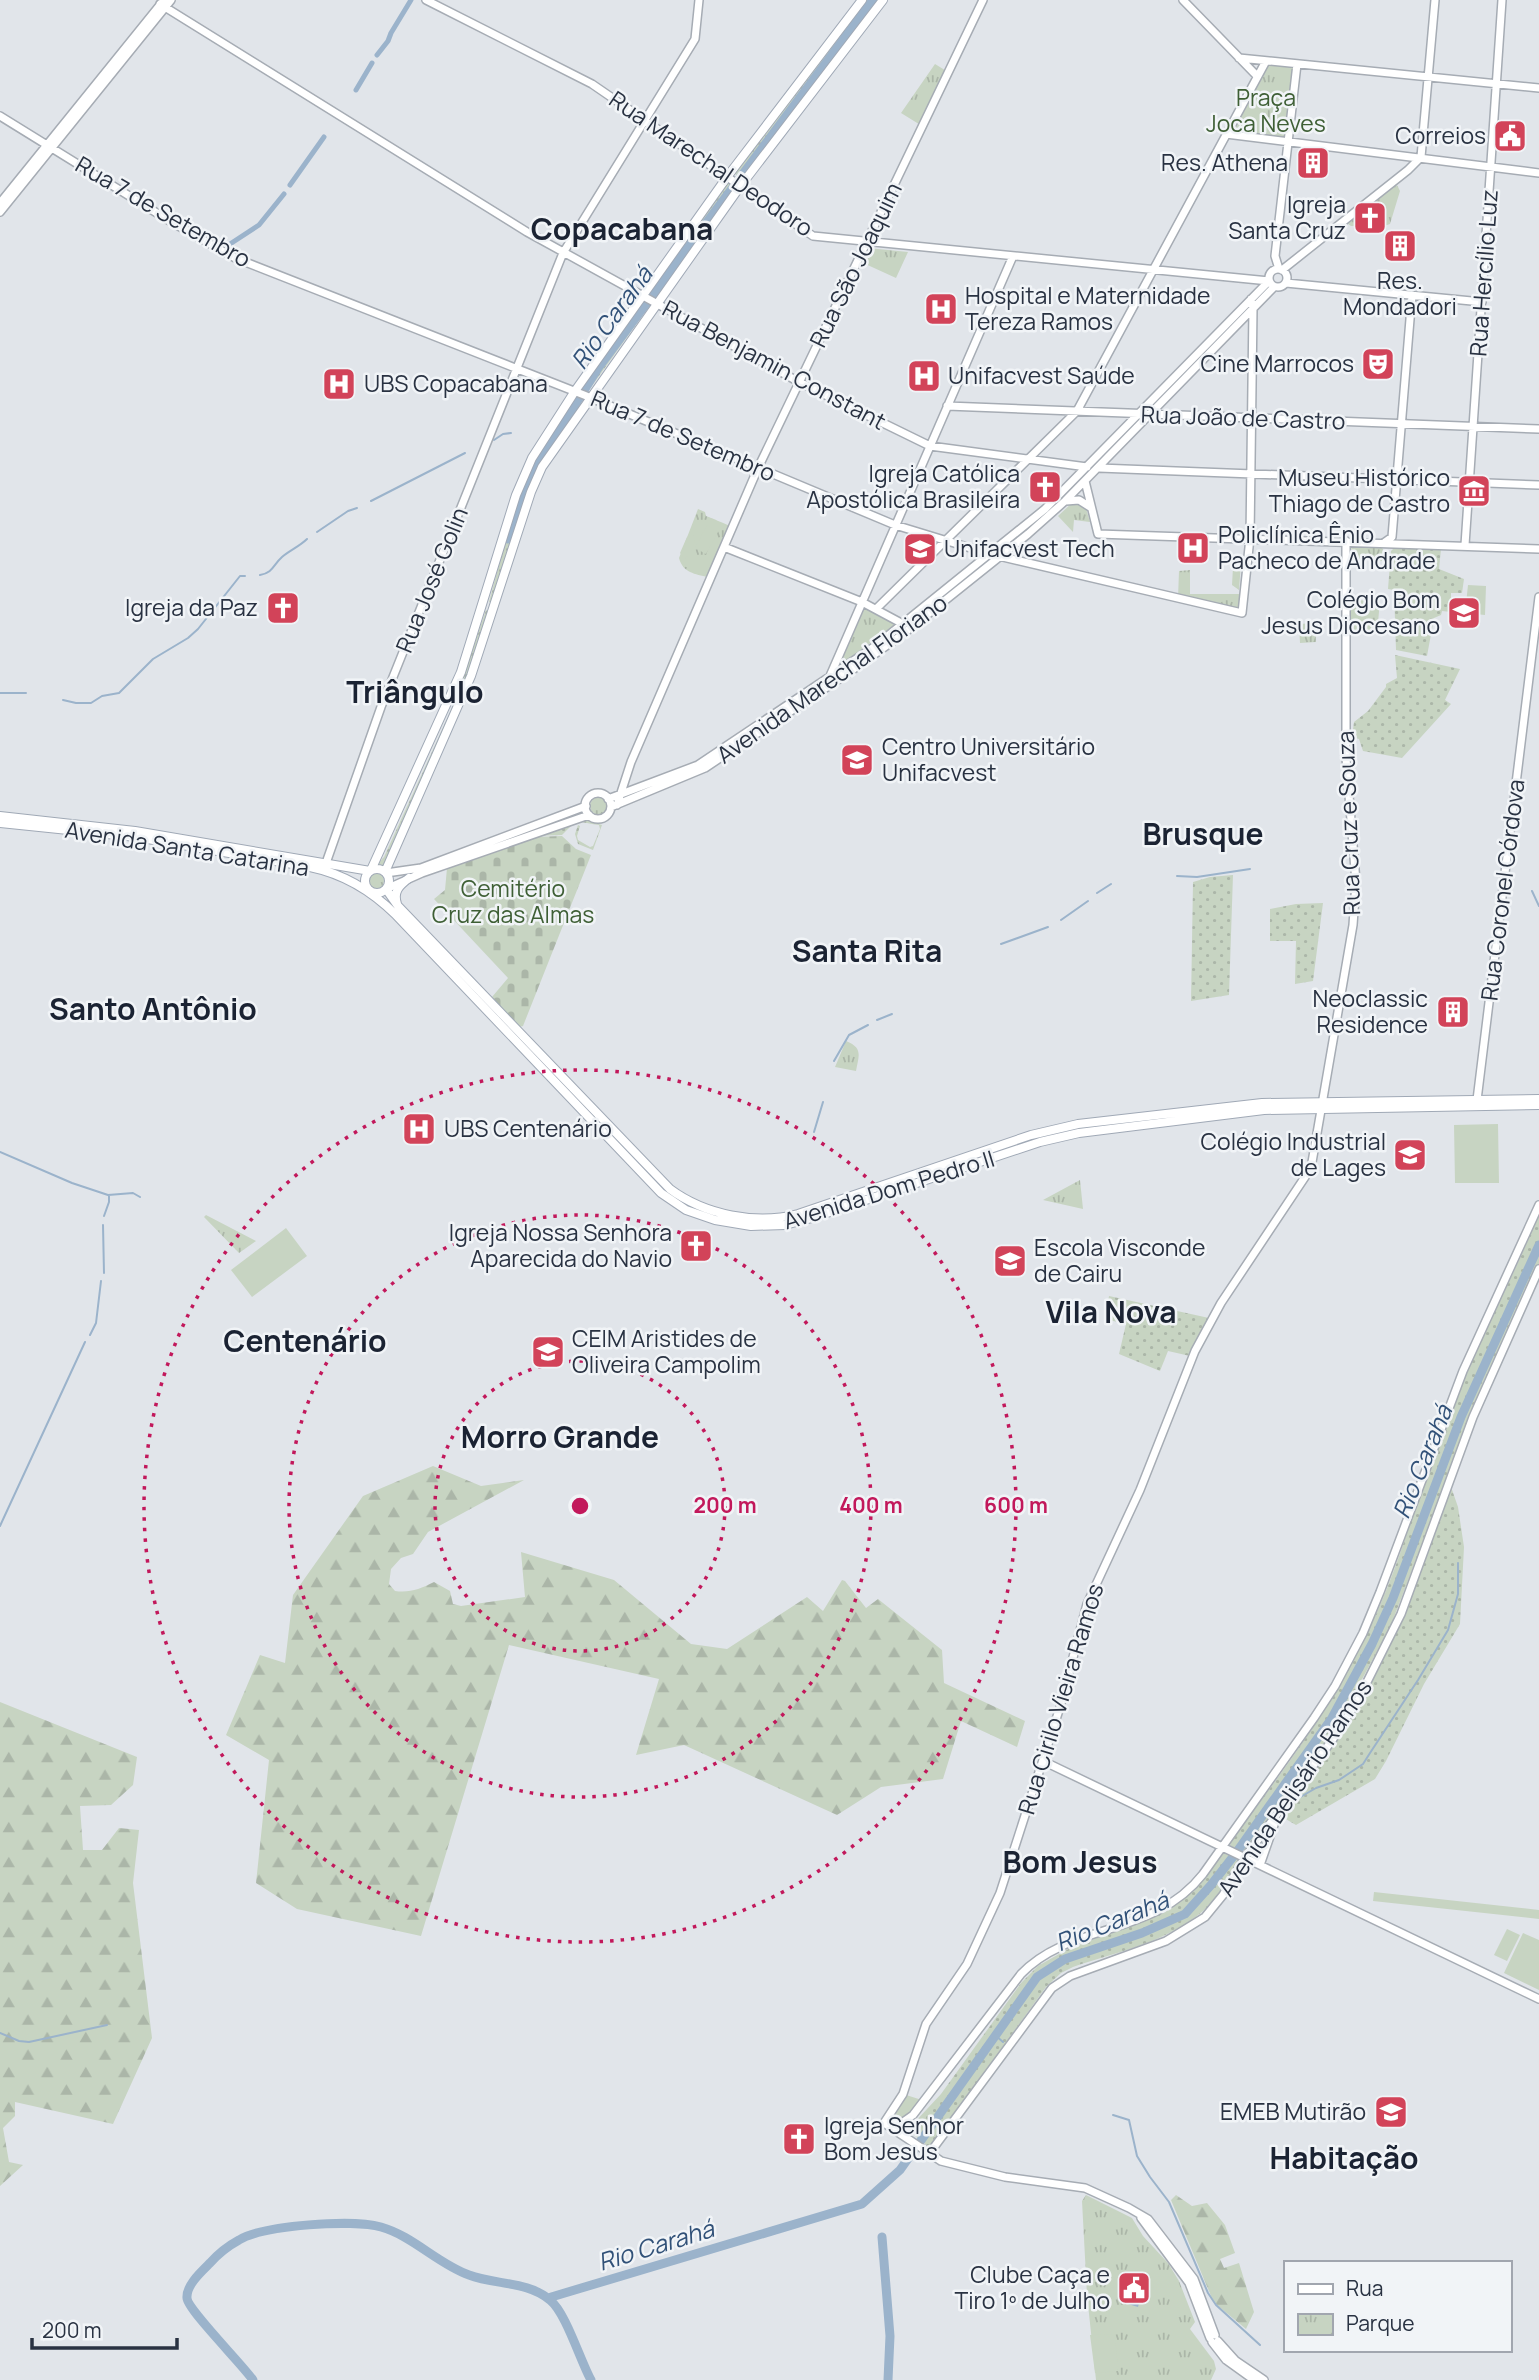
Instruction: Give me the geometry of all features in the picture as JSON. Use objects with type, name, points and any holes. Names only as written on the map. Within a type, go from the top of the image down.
[{"type":"main road","points":[[386,873],[471,676],[535,482],[582,394],[644,296],[862,0]]},
{"type":"main road","points":[[370,870],[379,869],[386,873],[389,881],[381,893],[370,892],[364,881],[461,672],[526,470],[655,302],[739,185],[883,0]]},
{"type":"main road","name":"Avenida Santa Catarina","points":[[0,816],[135,831],[370,870]]},
{"type":"main road","name":"Avenida Santa Catarina","points":[[0,822],[136,837],[310,867],[338,875],[370,892]]},
{"type":"main road","points":[[398,906],[395,892],[409,878]]},
{"type":"main road","name":"Avenida Dom Pedro II","points":[[386,889],[398,906],[670,1189],[692,1202],[731,1215],[767,1219],[798,1214],[1031,1135],[1062,1127],[1262,1103],[1539,1105]]},
{"type":"main road","name":"Avenida Dom Pedro II","points":[[370,892],[396,915],[661,1193],[686,1210],[725,1222],[759,1227],[804,1220],[1071,1134],[1254,1110],[1321,1105],[1539,1099]]},
{"type":"street","name":"Rua Marechal Deodoro","points":[[426,0],[592,84],[813,236],[1271,284]]},
{"type":"street","name":"Rua José Golin","points":[[326,863],[381,707],[563,253],[695,38],[699,0]]},
{"type":"street","name":"Rua São Joaquim","points":[[620,796],[631,762],[758,468],[983,0]]},
{"type":"street","points":[[1184,0],[1257,76]]},
{"type":"street","points":[[1297,64],[1275,256],[1280,269],[1287,277],[1286,283],[1281,287],[1271,284],[1271,272],[1280,269],[1421,157],[1435,0]]},
{"type":"street","name":"Rua Hercílio Luz","points":[[1465,545],[1502,0]]},
{"type":"street","points":[[0,203],[165,3]]},
{"type":"street","name":"Rua Benjamin Constant","points":[[165,3],[563,253],[800,382],[930,446],[1087,467]]},
{"type":"street","points":[[1239,58],[1539,88]]},
{"type":"street","points":[[876,609],[1077,411],[1266,61]]},
{"type":"street","name":"Rua 7 de Setembro","points":[[0,116],[173,223],[235,258],[582,394],[895,526],[990,554],[1242,613],[1250,538]]},
{"type":"street","points":[[1226,134],[1539,173]]},
{"type":"street","points":[[0,212],[49,146]]},
{"type":"street","points":[[829,678],[1013,256]]},
{"type":"street","points":[[1286,283],[1482,302]]},
{"type":"street","name":"Avenida Marechal Floriano","points":[[611,802],[698,765],[829,678],[903,624],[1045,509],[1271,284]]},
{"type":"street","points":[[1385,542],[1392,537],[1412,295]]},
{"type":"street","points":[[1250,538],[1252,303]]},
{"type":"street","name":"Avenida Marechal Floriano","points":[[611,802],[705,768],[876,654],[1065,501],[1151,414],[1252,303]]},
{"type":"street","name":"Rua João de Castro","points":[[947,406],[1539,429]]},
{"type":"street","points":[[1087,467],[1085,482],[1098,534],[1539,549]]},
{"type":"street","points":[[1099,468],[1539,485]]},
{"type":"street","points":[[1065,501],[1079,500],[1090,507]]},
{"type":"street","name":"Rua Cruz e Souza","points":[[1321,1105],[1356,895],[1345,740],[1346,541]]},
{"type":"street","points":[[724,547],[862,602],[903,624]]},
{"type":"street","name":"Rua Coronel Córdova","points":[[1477,1100],[1536,639],[1539,597]]},
{"type":"street","name":"Rua São Joaquim","points":[[611,802],[631,762]]},
{"type":"street","points":[[386,889],[421,870],[586,806],[592,795],[600,794],[611,802],[609,813],[602,818],[589,815],[586,806]]},
{"type":"street","points":[[386,873],[421,870],[589,815]]},
{"type":"street","name":"Rua Cirilo Vieira Ramos","points":[[884,2123],[903,2094],[926,2024],[967,1964],[992,1913],[1060,1707],[1091,1594],[1140,1490],[1205,1331],[1242,1269],[1308,1173],[1321,1105]]},
{"type":"street","name":"Avenida Belisário Ramos","points":[[884,2123],[903,2122],[914,2115],[1017,1981],[1038,1960],[1060,1948],[1160,1911],[1194,1885],[1314,1718],[1335,1686],[1363,1633],[1463,1371],[1539,1205]]},
{"type":"street","name":"Avenida Belisário Ramos","points":[[927,2153],[1052,1988],[1070,1976],[1167,1941],[1198,1923],[1223,1895],[1243,1857],[1346,1719],[1401,1614],[1473,1417],[1539,1269]]},
{"type":"street","points":[[1043,1760],[1539,1999]]},
{"type":"street","points":[[1260,1865],[1277,1814]]},
{"type":"street","points":[[884,2123],[927,2153],[946,2162],[998,2175],[1085,2188],[1136,2212],[1188,2280],[1213,2339],[1226,2360],[1254,2380]]},
{"type":"street","points":[[1213,2339],[1236,2361],[1264,2380]]},
{"type":"green space","points":[[865,0],[879,0],[741,179],[734,173]]},
{"type":"green space","name":"Praça Joca Neves","points":[[1266,61],[1297,64],[1288,141],[1226,134]]},
{"type":"green space","points":[[935,64],[948,72],[922,126],[901,113]]},
{"type":"green space","points":[[729,179],[737,184],[656,298],[647,293]]},
{"type":"green space","points":[[1397,185],[1400,191],[1390,224],[1381,227],[1348,224],[1363,209]]},
{"type":"green space","points":[[868,248],[908,252],[896,278],[861,262]]},
{"type":"green space","points":[[644,300],[650,305],[589,390],[582,388]]},
{"type":"green space","points":[[575,395],[582,399],[547,453],[492,603],[489,602],[515,506],[535,458]]},
{"type":"green space","points":[[1073,502],[1085,505],[1090,522],[1074,520],[1073,532],[1058,516]]},
{"type":"green space","points":[[698,509],[705,512],[706,516],[730,526],[708,577],[687,570],[679,558]]},
{"type":"green space","points":[[707,525],[718,532],[706,554],[695,548]]},
{"type":"green space","points":[[694,536],[694,545],[685,559],[680,553],[687,537]]},
{"type":"green space","points":[[1352,544],[1378,545],[1383,549],[1382,561],[1350,558]]},
{"type":"green space","points":[[1394,548],[1441,549],[1439,569],[1464,579],[1462,593],[1451,593],[1451,612],[1442,611],[1441,615],[1434,618],[1427,656],[1396,650],[1394,590],[1388,589],[1391,551]]},
{"type":"green space","points":[[1241,563],[1239,590],[1232,585],[1233,567]]},
{"type":"green space","points":[[1190,570],[1190,594],[1244,594],[1242,613],[1178,598],[1179,571]]},
{"type":"green space","points":[[1468,585],[1486,586],[1485,615],[1465,613]]},
{"type":"green space","points":[[1349,600],[1380,601],[1377,633],[1350,632]]},
{"type":"green space","points":[[1355,601],[1375,602],[1374,614],[1354,612]]},
{"type":"green space","points":[[865,607],[895,625],[839,666]]},
{"type":"green space","points":[[486,610],[491,612],[462,696],[384,867],[376,866],[384,857],[456,699]]},
{"type":"green space","points":[[1315,623],[1316,642],[1300,643],[1299,624]]},
{"type":"green space","points":[[1395,655],[1460,669],[1445,700],[1451,704],[1402,758],[1363,751],[1359,739],[1352,737],[1354,722],[1368,711],[1386,684],[1397,678]]},
{"type":"green space","points":[[599,797],[605,800],[608,806],[605,812],[599,815],[593,812],[590,806],[593,800]]},
{"type":"green space","points":[[582,819],[602,825],[593,850],[578,844],[575,834],[578,825],[578,840],[593,846],[599,825],[579,822],[562,835],[533,836]]},
{"type":"green space","name":"Cemitério Cruz das Almas","points":[[562,836],[576,849],[591,855],[523,1026],[519,1027],[492,997],[508,978],[434,899],[445,890],[447,868],[532,837]]},
{"type":"green space","points":[[373,873],[379,873],[384,881],[382,887],[373,889],[368,884],[368,878]]},
{"type":"green space","points":[[1233,875],[1229,995],[1191,1001],[1193,882]]},
{"type":"green space","points":[[1323,903],[1313,981],[1295,984],[1296,941],[1270,941],[1270,909]]},
{"type":"green space","points":[[846,1041],[857,1049],[859,1056],[856,1071],[835,1067]]},
{"type":"green space","points":[[530,1048],[666,1189],[743,1219],[825,1209],[1039,1137],[1068,1130],[1251,1106],[1084,1129],[815,1214],[782,1222],[753,1222],[727,1218],[680,1201],[666,1191]]},
{"type":"green space","points":[[1498,1124],[1499,1183],[1455,1183],[1454,1125]]},
{"type":"green space","points":[[1080,1180],[1083,1209],[1043,1200]]},
{"type":"green space","points":[[1539,1214],[1539,1265],[1482,1387],[1391,1625],[1351,1700],[1322,1747],[1246,1851],[1230,1846],[1308,1735],[1358,1652],[1383,1599],[1454,1400]]},
{"type":"green space","points":[[206,1215],[256,1241],[239,1253],[204,1217]]},
{"type":"green space","points":[[286,1228],[307,1256],[252,1297],[231,1270]]},
{"type":"green space","points":[[1109,1296],[1209,1318],[1190,1356],[1168,1351],[1160,1371],[1119,1354],[1126,1324],[1105,1319]]},
{"type":"green space","points":[[433,1466],[481,1486],[524,1480],[428,1532],[413,1554],[401,1558],[391,1569],[389,1584],[395,1591],[415,1590],[434,1582],[450,1591],[453,1604],[461,1606],[525,1597],[521,1552],[614,1580],[691,1644],[727,1649],[807,1597],[823,1611],[842,1580],[866,1608],[878,1599],[942,1650],[944,1683],[1025,1721],[1017,1747],[961,1721],[943,1779],[881,1787],[837,1815],[684,1745],[636,1755],[659,1679],[509,1645],[421,1936],[297,1909],[256,1883],[269,1760],[226,1735],[260,1655],[285,1663],[293,1595],[363,1496]]},
{"type":"green space","points":[[1449,1481],[1458,1507],[1464,1547],[1460,1624],[1424,1684],[1375,1779],[1296,1825],[1277,1814],[1333,1739],[1389,1640]]},
{"type":"green space","points":[[0,1702],[137,1757],[133,1785],[111,1805],[80,1806],[83,1850],[102,1850],[119,1828],[139,1830],[133,1883],[152,2038],[113,2124],[15,2102],[15,2116],[3,2128],[9,2162],[23,2165],[0,2186]]},
{"type":"green space","points":[[1224,1853],[1240,1860],[1220,1893],[1203,1911],[1187,1923],[1151,1941],[1061,1973],[1046,1987],[932,2145],[928,2146],[911,2133],[913,2124],[941,2094],[1021,1983],[1038,1966],[1066,1950],[1165,1912],[1195,1890]]},
{"type":"green space","points":[[1374,1892],[1539,1910],[1539,1919],[1373,1901]]},
{"type":"green space","points":[[1507,1929],[1520,1935],[1507,1961],[1494,1955]]},
{"type":"green space","points":[[1523,1933],[1539,1940],[1539,1990],[1504,1973]]},
{"type":"green space","points":[[903,2094],[925,2101],[908,2119],[884,2123]]},
{"type":"green space","name":"Clube Caça e Tiro 1º de Julho","points":[[1086,2195],[1132,2218],[1143,2236],[1168,2263],[1179,2281],[1195,2322],[1190,2329],[1214,2361],[1216,2369],[1211,2380],[1096,2380],[1087,2295],[1082,2201]]},
{"type":"green space","points":[[1176,2195],[1192,2206],[1207,2203],[1225,2225],[1235,2253],[1220,2259],[1224,2268],[1239,2263],[1254,2312],[1246,2329],[1217,2305],[1211,2296],[1171,2200]]},
{"type":"green space","points":[[1115,2334],[1118,2371],[1095,2373],[1090,2335]]},
{"type":"water","points":[[1132,2286],[1143,2289],[1138,2307],[1128,2304]]},
{"type":"waterway","points":[[377,55],[411,0]]},
{"type":"waterway","name":"Rio Carahá","points":[[508,539],[530,476],[598,368],[873,0]]},
{"type":"waterway","points":[[356,90],[372,63]]},
{"type":"waterway","points":[[290,185],[324,137]]},
{"type":"waterway","points":[[230,249],[230,244],[259,225],[284,194]]},
{"type":"waterway","points":[[494,440],[503,434],[511,433]]},
{"type":"waterway","points":[[371,501],[465,453]]},
{"type":"waterway","points":[[317,532],[357,508]]},
{"type":"waterway","points":[[260,575],[270,571],[282,557],[307,539]]},
{"type":"waterway","points":[[63,700],[91,703],[102,696],[119,693],[153,659],[198,629],[240,576],[245,576]]},
{"type":"waterway","points":[[0,693],[26,693]]},
{"type":"waterway","points":[[1177,876],[1197,877],[1250,869]]},
{"type":"waterway","points":[[1097,893],[1111,884]]},
{"type":"waterway","points":[[1532,891],[1539,906]]},
{"type":"waterway","points":[[1061,920],[1088,901]]},
{"type":"waterway","points":[[1001,944],[1048,927]]},
{"type":"waterway","points":[[877,1020],[892,1014]]},
{"type":"waterway","points":[[834,1061],[849,1035],[868,1025]]},
{"type":"waterway","points":[[814,1132],[823,1102]]},
{"type":"waterway","points":[[0,1152],[72,1183],[108,1195],[133,1193],[140,1197]]},
{"type":"waterway","points":[[104,1216],[109,1196]]},
{"type":"waterway","points":[[103,1225],[104,1273]]},
{"type":"waterway","name":"Rio Carahá","points":[[548,2298],[862,2204],[900,2170],[1037,1977],[1065,1959],[1142,1933],[1185,1914],[1236,1853],[1332,1718],[1372,1644],[1393,1598],[1461,1417],[1539,1245]]},
{"type":"waterway","points":[[90,1335],[96,1323],[101,1281]]},
{"type":"waterway","points":[[0,1526],[85,1342]]},
{"type":"waterway","points":[[1290,1803],[1316,1788],[1339,1780],[1363,1764],[1448,1630],[1458,1594],[1458,1563]]},
{"type":"waterway","points":[[0,2033],[29,2042],[107,2025]]},
{"type":"waterway","points":[[995,2035],[1003,2042]]},
{"type":"waterway","points":[[1113,2115],[1129,2120],[1137,2156],[1169,2202],[1208,2293],[1216,2305],[1260,2345]]},
{"type":"waterway","points":[[253,2380],[189,2304],[187,2293],[203,2270],[223,2250],[239,2240],[288,2227],[330,2224],[381,2227],[393,2231],[469,2275],[522,2286],[541,2294],[550,2300],[562,2315],[591,2380]]},
{"type":"waterway","points":[[882,2237],[890,2336],[888,2380]]},
{"type":"place","name":"Correios","points":[[1510,136]]},
{"type":"place","name":"Res. Athena","points":[[1313,163]]},
{"type":"place","name":"Igreja Santa Cruz","points":[[1370,218]]},
{"type":"place","name":"Res. Mondadori","points":[[1400,246]]},
{"type":"place","name":"Hospital e Maternidade Tereza Ramos","points":[[941,309]]},
{"type":"place","name":"Cine Marrocos","points":[[1378,364]]},
{"type":"place","name":"Unifacvest Saúde","points":[[924,376]]},
{"type":"place","name":"UBS Copacabana","points":[[339,384]]},
{"type":"place","name":"Igreja Católica Apostólica Brasileira","points":[[1045,487]]},
{"type":"place","name":"Museu Histórico Thiago de Castro","points":[[1474,491]]},
{"type":"place","name":"Policlínica Ênio Pacheco de Andrade","points":[[1193,548]]},
{"type":"place","name":"Unifacvest Tech","points":[[920,549]]},
{"type":"place","name":"Igreja da Paz","points":[[283,608]]},
{"type":"place","name":"Colégio Bom Jesus Diocesano","points":[[1464,613]]},
{"type":"place","name":"Centro Universitário Unifacvest","points":[[857,760]]},
{"type":"place","name":"Neoclassic Residence","points":[[1453,1012]]},
{"type":"place","name":"UBS Centenário","points":[[419,1129]]},
{"type":"place","name":"Colégio Industrial de Lages","points":[[1410,1155]]},
{"type":"place","name":"Igreja Nossa Senhora Aparecida do Navio","points":[[696,1246]]},
{"type":"place","name":"Escola Visconde de Cairu","points":[[1010,1261]]},
{"type":"place","name":"CEIM Aristides de Oliveira Campolim","points":[[548,1352]]},
{"type":"place","name":"EMEB Mutirão","points":[[1391,2112]]},
{"type":"place","name":"Igreja Senhor Bom Jesus","points":[[799,2139]]},
{"type":"place","name":"Clube Caça e Tiro 1º de Julho","points":[[1134,2288]]},
{"type":"district","name":"Copacabana","points":[[622,230]]},
{"type":"district","name":"Triângulo","points":[[415,693]]},
{"type":"district","name":"Brusque","points":[[1203,835]]},
{"type":"district","name":"Santa Rita","points":[[867,952]]},
{"type":"district","name":"Santo Antônio","points":[[153,1010]]},
{"type":"district","name":"Vila Nova","points":[[1111,1313]]},
{"type":"district","name":"Centenário","points":[[305,1342]]},
{"type":"district","name":"Morro Grande","points":[[560,1438]]},
{"type":"district","name":"Bom Jesus","points":[[1080,1863]]},
{"type":"district","name":"Habitação","points":[[1344,2159]]}]
